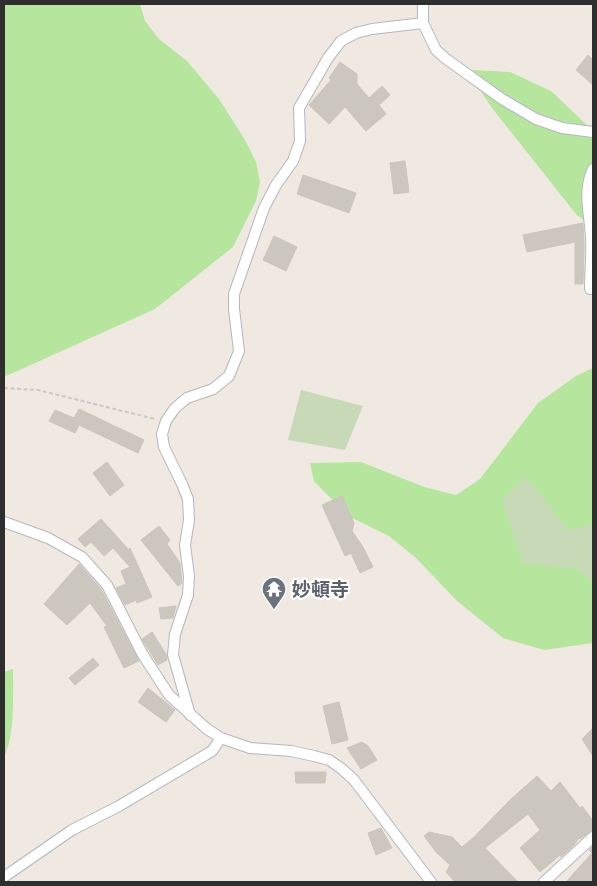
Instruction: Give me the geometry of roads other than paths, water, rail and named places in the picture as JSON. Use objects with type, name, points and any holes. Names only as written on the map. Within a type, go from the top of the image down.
[{"type":"street","points":[[423,4],[423,23],[436,50],[445,58],[502,99],[536,118],[562,128],[593,132]]},
{"type":"street","points":[[190,715],[173,655],[175,634],[188,595],[189,576],[185,545],[189,520],[188,499],[164,447],[162,434],[166,421],[175,408],[188,398],[213,389],[229,376],[239,351],[234,294],[264,208],[276,184],[293,162],[300,141],[299,108],[328,58],[341,41],[356,33],[372,29],[423,23]]},
{"type":"street","points":[[593,169],[586,191],[591,238],[590,289],[593,289]]},
{"type":"street","points":[[4,522],[48,538],[82,557],[107,585],[143,655],[168,694],[207,729],[221,738],[250,748],[314,756],[329,760],[342,769],[354,780],[431,882]]},
{"type":"street","points":[[4,877],[72,830],[119,806],[212,751],[221,738]]},
{"type":"street","points":[[544,882],[593,837]]},
{"type":"place","name":"妙頓寺","points":[[274,610]]}]
